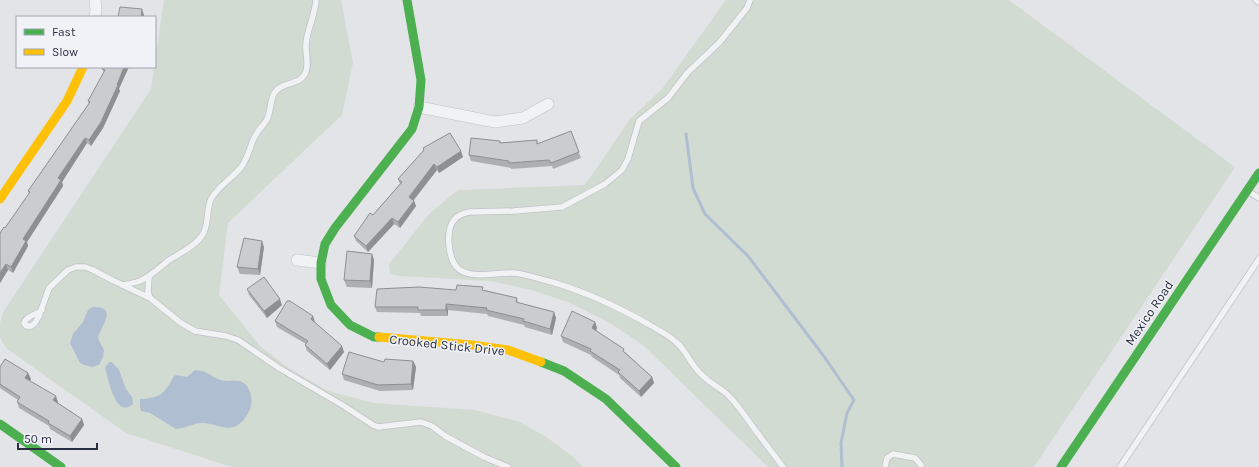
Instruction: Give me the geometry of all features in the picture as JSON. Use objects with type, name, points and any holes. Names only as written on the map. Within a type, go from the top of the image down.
[{"type":"street","points":[[95,0],[95,16]]},
{"type":"street","name":"Crooked Stick Drive","points":[[407,0],[421,80],[419,107],[412,129],[335,228],[325,244],[321,263],[321,279],[331,305],[350,325],[374,337],[472,345],[508,350],[564,371],[606,399],[676,467]]},
{"type":"street","points":[[0,199],[67,102],[83,68]]},
{"type":"street","points":[[419,107],[495,122],[523,118],[548,104]]},
{"type":"street","name":"Mexico Road","points":[[1061,467],[1259,173]]},
{"type":"street","points":[[297,260],[321,263]]},
{"type":"street","points":[[0,424],[61,467]]},
{"type":"lane","points":[[122,285],[130,284],[149,276],[202,236],[211,199],[217,190],[238,170],[248,156],[254,137],[268,116],[275,92],[281,86],[300,80],[307,69],[305,46],[313,18],[316,0]]},
{"type":"lane","points":[[750,0],[747,8],[719,43],[688,72],[668,98],[639,121],[628,159],[622,170],[605,184],[562,207],[463,213],[454,220],[450,228],[449,246],[452,259],[456,266],[465,273],[515,273],[567,287],[597,298],[627,312],[670,337],[685,351],[694,367],[727,394],[741,409],[784,467]]},
{"type":"lane","points":[[1247,190],[1259,198]]},
{"type":"lane","points":[[1120,467],[1259,259]]},
{"type":"lane","points":[[42,310],[49,288],[68,270],[76,267],[85,267],[150,298],[181,323],[195,331],[226,336],[238,340],[279,368],[344,406],[373,426],[378,427],[421,422],[432,426],[445,436],[484,457],[508,467]]},
{"type":"lane","points":[[149,276],[148,292],[150,298]]},
{"type":"lane","points":[[885,467],[887,458],[893,454],[915,458],[921,467]]},
{"type":"shaded area","points":[[164,0],[341,0],[353,63],[342,115],[228,223],[219,295],[260,346],[287,367],[328,391],[374,403],[475,410],[517,421],[545,436],[572,456],[583,467],[232,467],[126,433],[6,348],[0,337],[2,314],[151,89],[154,68],[156,68],[156,55]]},
{"type":"shaded area","points":[[726,0],[1009,0],[1235,167],[1034,467],[768,467],[643,345],[610,323],[570,303],[532,290],[490,281],[400,276],[393,275],[390,272],[389,264],[429,214],[458,190],[584,185],[630,119],[662,89]]},
{"type":"water","points":[[92,307],[105,310],[107,313],[98,338],[104,350],[103,357],[99,365],[92,367],[80,363],[70,343],[73,334],[83,322],[88,310]]},
{"type":"water","points":[[109,362],[112,362],[119,370],[126,389],[132,397],[133,404],[127,407],[121,406],[117,402],[110,388],[105,368]]},
{"type":"water","points":[[195,370],[206,372],[215,378],[226,381],[243,382],[246,385],[250,392],[252,401],[250,409],[244,420],[230,428],[200,423],[176,429],[150,413],[141,411],[140,399],[153,398],[161,394],[174,376],[187,377]]},
{"type":"building","points":[[120,7],[142,9],[141,16],[118,16]]},
{"type":"building","points":[[124,68],[118,85],[101,122],[89,140],[85,138],[58,178],[61,180],[23,239],[26,241],[11,267],[6,264],[0,273],[0,233],[30,192],[28,191],[90,102],[88,101],[105,70],[102,69]]},
{"type":"building","points":[[571,131],[579,152],[551,163],[549,160],[509,163],[509,161],[469,155],[471,138],[500,141],[500,143],[537,140],[537,144]]},
{"type":"building","points":[[450,133],[461,151],[437,167],[434,164],[409,197],[414,201],[398,222],[392,218],[366,246],[354,236],[370,213],[373,215],[402,182],[398,179],[424,150],[423,148]]},
{"type":"building","points":[[244,238],[262,241],[258,269],[237,267]]},
{"type":"building","points":[[347,251],[372,254],[370,281],[344,280]]},
{"type":"building","points":[[264,277],[280,299],[264,311],[247,289]]},
{"type":"building","points":[[457,285],[483,287],[482,290],[517,298],[516,302],[554,312],[550,329],[523,321],[524,319],[486,310],[487,308],[446,304],[446,310],[418,310],[418,307],[375,307],[377,289],[419,287],[456,290]]},
{"type":"building","points":[[287,301],[290,301],[313,316],[311,319],[342,346],[327,364],[305,345],[308,341],[275,321]]},
{"type":"building","points":[[572,311],[595,322],[592,328],[624,349],[623,351],[652,377],[639,391],[618,372],[620,370],[590,351],[591,349],[561,336]]},
{"type":"building","points":[[349,352],[384,362],[385,359],[413,361],[411,384],[378,385],[342,374]]},
{"type":"building","points":[[5,359],[28,373],[25,378],[56,396],[53,400],[82,419],[70,436],[48,423],[49,421],[17,402],[20,397],[0,384],[0,367]]},
{"type":"waterway","points":[[686,134],[693,188],[705,214],[748,256],[823,355],[854,400],[847,413],[841,443],[842,467]]},
{"type":"traffic: fast","points":[[379,337],[374,337],[350,325],[331,305],[321,279],[321,263],[325,244],[335,228],[412,129],[419,107],[421,80],[407,0]]},
{"type":"traffic: fast","points":[[1061,467],[1259,173]]},
{"type":"traffic: fast","points":[[541,362],[564,371],[606,399],[676,467]]},
{"type":"traffic: fast","points":[[0,424],[61,467]]},
{"type":"traffic: slow","points":[[0,199],[67,101],[83,68]]},
{"type":"traffic: slow","points":[[379,337],[472,345],[508,350],[541,362]]}]
